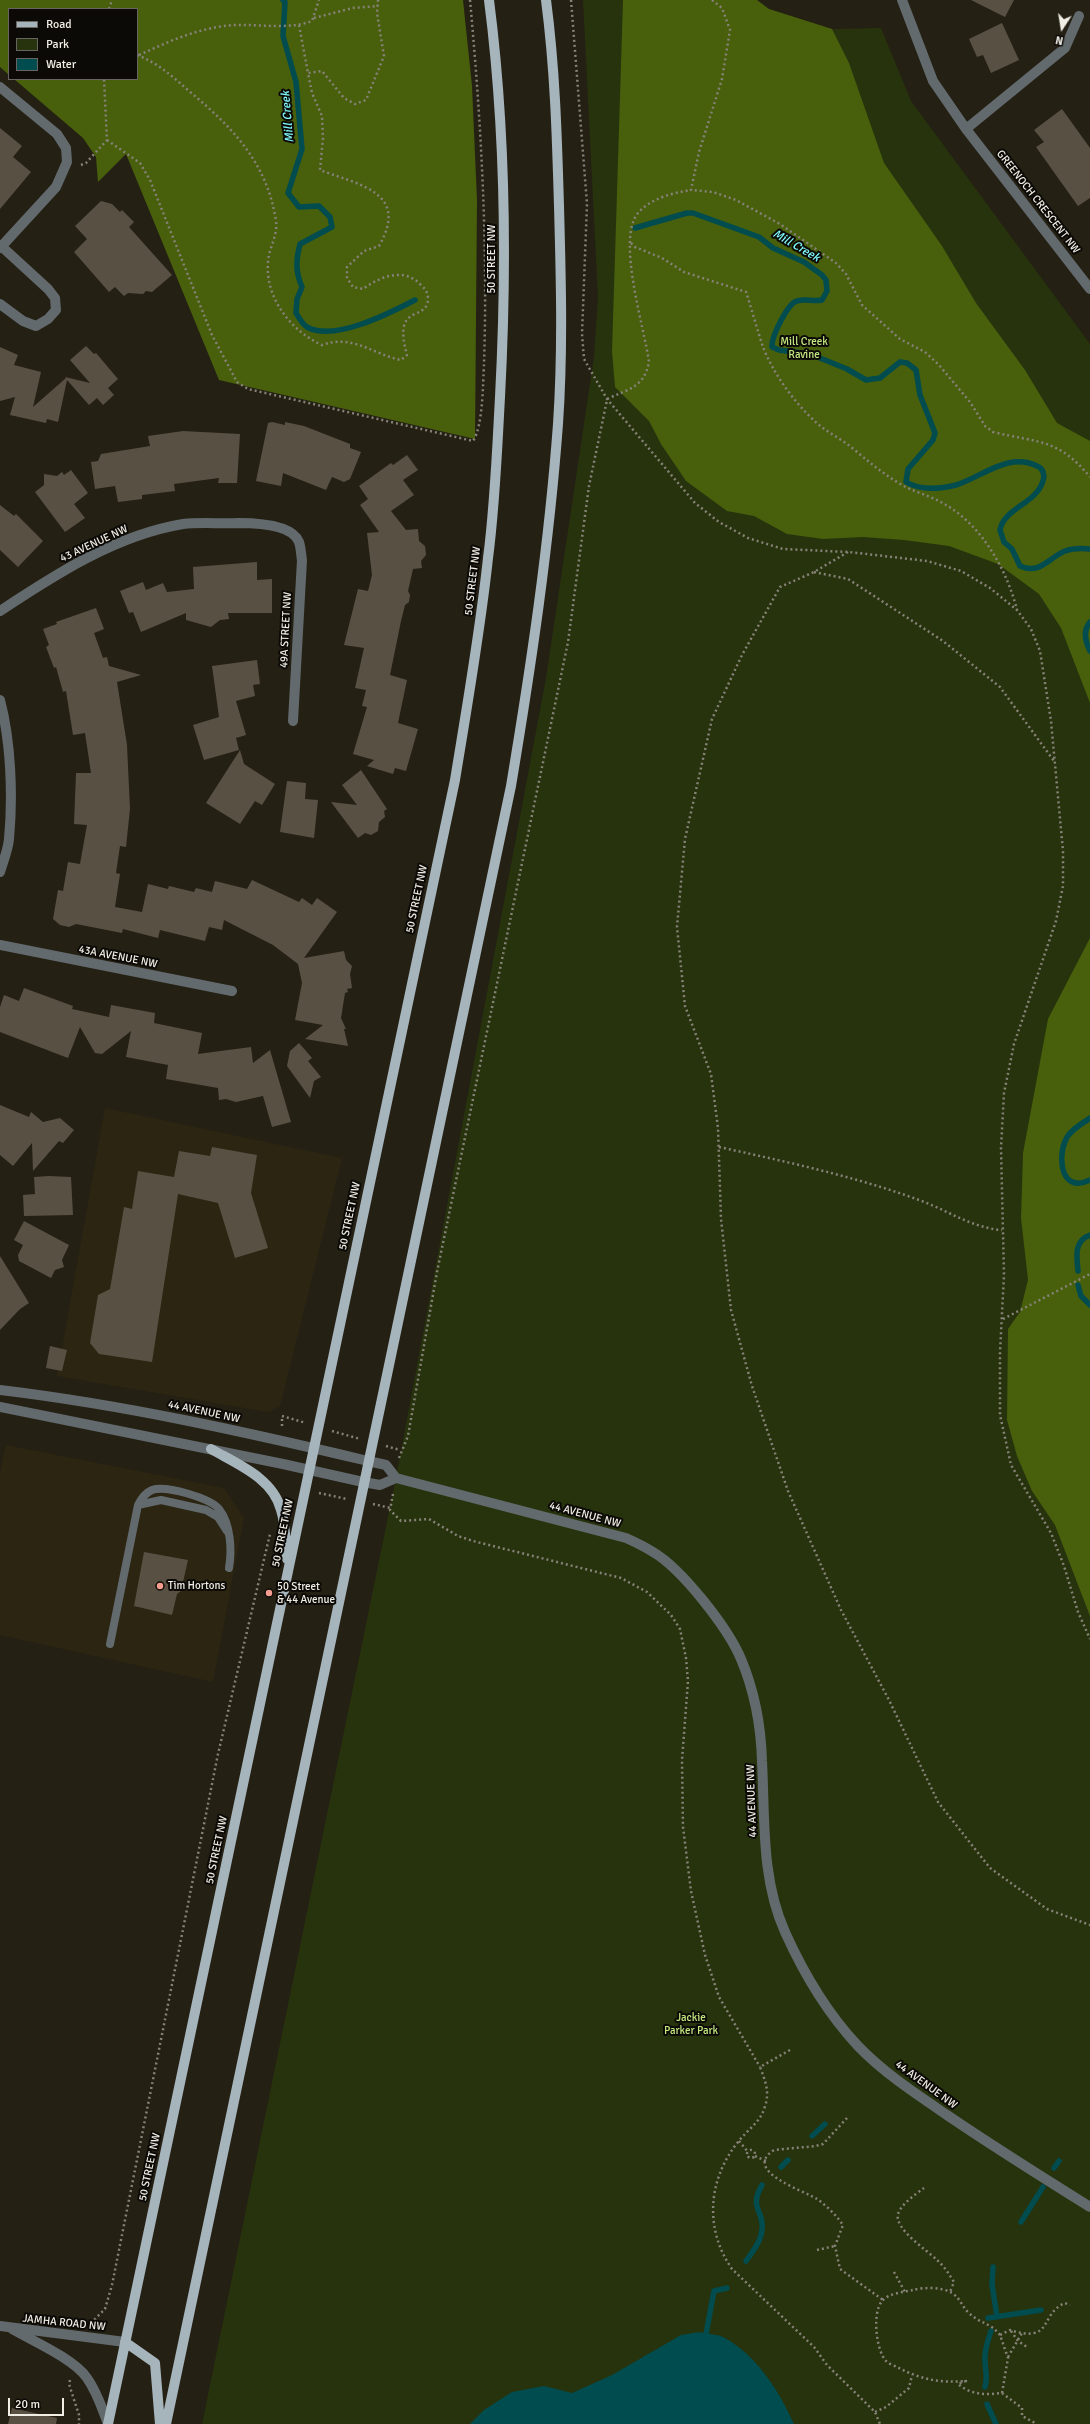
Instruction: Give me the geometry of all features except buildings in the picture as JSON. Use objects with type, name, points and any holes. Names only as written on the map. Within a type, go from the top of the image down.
[{"type":"main road","name":"50 STREET NW","points":[[108,2424],[455,780],[474,669],[489,557],[503,338],[504,233],[500,120],[489,0]]},
{"type":"main road","points":[[166,2424],[510,786],[537,628],[558,424],[562,329],[558,146],[550,29],[546,0]]},
{"type":"main road","points":[[211,1449],[256,1475],[275,1495],[281,1509],[288,1571]]},
{"type":"main road","points":[[125,2342],[155,2363],[160,2424]]},
{"type":"street","name":"GREENOCH CRESCENT NW","points":[[902,0],[933,81],[966,129],[1090,289]]},
{"type":"street","points":[[966,129],[1065,48],[1079,16]]},
{"type":"street","points":[[0,87],[57,134],[66,148],[68,162],[56,187],[0,247],[48,289],[55,298],[56,310],[48,319],[36,326],[23,321],[0,304]]},
{"type":"street","name":"43 AVENUE NW","points":[[0,611],[78,562],[131,538],[184,524],[270,525],[286,530],[299,541]]},
{"type":"street","name":"49A STREET NW","points":[[293,721],[302,560],[299,541]]},
{"type":"street","points":[[0,700],[6,723],[10,802],[9,840],[0,872]]},
{"type":"street","name":"43A AVENUE NW","points":[[0,945],[232,991]]},
{"type":"street","name":"44 AVENUE NW","points":[[0,1390],[58,1397],[197,1421],[386,1465],[396,1478],[626,1538],[655,1553],[685,1578],[713,1614],[740,1657],[756,1709],[762,1760],[762,1799],[769,1879],[784,1931],[832,2015],[858,2046],[901,2084],[982,2139],[1090,2207]]},
{"type":"street","points":[[0,1407],[211,1449],[363,1482],[380,1485],[396,1478]]},
{"type":"street","name":"JAMHA ROAD NW","points":[[0,2326],[12,2329],[125,2342]]},
{"type":"street","points":[[12,2329],[60,2355],[86,2377],[96,2393],[108,2424]]},
{"type":"lane","points":[[110,1644],[138,1505],[143,1496],[152,1490],[162,1489],[198,1497],[218,1508],[226,1521],[231,1553],[229,1568]]},
{"type":"lane","points":[[138,1505],[161,1500],[206,1510],[218,1517],[227,1531]]},
{"type":"path","points":[[138,55],[185,34],[209,28],[299,25],[312,21],[319,0]]},
{"type":"path","points":[[308,73],[322,71],[344,98],[355,104],[366,100],[384,56],[378,0]]},
{"type":"path","points":[[107,140],[140,163],[150,180],[212,335],[237,382],[248,389],[473,441],[478,434],[483,391],[485,256],[480,102],[470,0]]},
{"type":"path","points":[[571,0],[587,204],[582,334],[584,359],[607,399],[695,503],[719,522],[748,538],[783,549],[849,552],[927,561],[961,571],[990,588],[1017,610],[1030,629],[1040,651],[1051,721],[1063,851],[1062,886],[1056,922],[1014,1044],[1004,1093],[1000,1148],[1004,1275],[1000,1415],[1007,1450],[1020,1483],[1054,1539],[1078,1612],[1090,1639]]},
{"type":"path","points":[[691,190],[700,152],[722,79],[730,30],[722,8],[712,0]]},
{"type":"path","points":[[313,18],[353,8],[378,6]]},
{"type":"path","points":[[138,55],[164,68],[207,106],[242,141],[258,165],[267,184],[276,222],[276,238],[268,261],[270,280],[279,309],[288,316],[295,328],[302,334],[322,345],[332,342],[350,341],[401,360],[407,355],[402,336],[405,319],[425,307],[428,300],[427,291],[416,280],[399,274],[375,280],[363,289],[353,287],[347,278],[347,267],[364,251],[379,246],[386,233],[388,212],[383,199],[371,188],[320,170],[323,138],[322,116],[312,93],[299,25]]},
{"type":"path","points":[[63,173],[86,162],[107,140],[104,80]]},
{"type":"path","points":[[607,399],[640,384],[647,376],[649,362],[632,275],[632,228],[638,213],[649,204],[674,192],[691,190],[713,192],[736,200],[822,252],[836,263],[846,274],[862,305],[900,339],[925,352],[939,365],[970,402],[985,426],[993,432],[1060,448],[1074,459],[1090,477]]},
{"type":"path","points":[[631,243],[635,247],[662,258],[684,272],[746,292],[764,348],[780,380],[801,405],[819,424],[878,470],[904,486],[933,498],[962,515],[978,532],[1002,571],[1012,592],[1017,610]]},
{"type":"path","points":[[282,1416],[400,1450],[408,1436],[437,1272],[568,642],[590,486],[607,399]]},
{"type":"path","points":[[849,552],[814,572],[780,587],[742,655],[712,720],[685,839],[677,927],[685,1006],[711,1074],[719,1147],[721,1219],[731,1310],[752,1386],[788,1492],[841,1610],[889,1700],[938,1802],[990,1868],[1047,1909],[1090,1925]]},
{"type":"path","points":[[814,572],[848,580],[943,641],[1000,687],[1054,761]]},
{"type":"path","points":[[719,1147],[825,1170],[920,1200],[986,1229],[1002,1230]]},
{"type":"path","points":[[1002,1319],[1090,1274]]},
{"type":"path","points":[[390,1508],[396,1478]]},
{"type":"path","points":[[305,1490],[390,1508],[401,1521],[429,1519],[458,1536],[473,1541],[621,1578],[647,1592],[671,1615],[680,1629],[686,1658],[688,1680],[682,1742],[682,1801],[683,1827],[690,1891],[705,1955],[719,1997],[760,2067],[766,2083],[766,2105],[761,2117],[729,2154],[714,2188],[713,2220],[717,2242],[722,2254],[732,2269],[814,2347],[827,2365],[875,2412],[880,2424]]},
{"type":"path","points":[[95,2338],[95,2318],[105,2310],[112,2284],[218,1754],[271,1530]]},
{"type":"path","points":[[760,2067],[790,2050]]},
{"type":"path","points":[[847,2118],[822,2144],[816,2146],[781,2148],[770,2153],[766,2161],[769,2174],[816,2199],[839,2219],[843,2225],[835,2246],[840,2269],[883,2300]]},
{"type":"path","points":[[739,2141],[748,2152],[750,2158],[755,2156]]},
{"type":"path","points":[[748,2152],[753,2151],[755,2156],[766,2161]]},
{"type":"path","points":[[924,2188],[904,2205],[898,2214],[898,2221],[904,2231],[946,2269],[954,2282],[950,2292]]},
{"type":"path","points":[[817,2250],[835,2246]]},
{"type":"path","points":[[894,2272],[905,2292]]},
{"type":"path","points":[[1008,2358],[1000,2335],[993,2326],[982,2323],[970,2314],[961,2300],[950,2292],[924,2287],[883,2300],[879,2306],[877,2321],[880,2351],[887,2362],[912,2375],[945,2383],[966,2381],[958,2384],[976,2394],[1002,2393],[1022,2408],[1022,2416],[1037,2424]]},
{"type":"path","points":[[1000,2335],[1010,2330],[1022,2333],[1034,2333],[1045,2328],[1057,2307],[1065,2303],[1070,2305]]},
{"type":"path","points":[[1010,2330],[1018,2341],[1027,2347]]},
{"type":"path","points":[[1002,2393],[1008,2358],[1022,2333]]},
{"type":"path","points":[[77,2369],[69,2384],[79,2415],[79,2424]]},
{"type":"path","points":[[875,2412],[886,2407],[909,2388],[912,2375]]},
{"type":"shaded area","points":[[105,1108],[342,1158],[280,1406],[268,1412],[57,1376]]},
{"type":"shaded area","points":[[6,1445],[224,1488],[244,1518],[213,1682],[0,1635],[0,1472]]},
{"type":"green space","points":[[0,0],[463,0],[472,86],[477,200],[475,439],[219,380],[126,154],[98,182],[96,157],[83,138],[15,80],[138,80],[138,8],[8,8],[8,74],[0,67]]},
{"type":"green space","name":"Jackie Parker Park","points":[[583,0],[757,0],[769,9],[832,29],[881,28],[911,101],[1090,344],[1090,2424],[202,2424],[396,1478],[546,678],[594,357],[598,297]]},
{"type":"green space","name":"Mill Creek Ravine","points":[[623,0],[757,0],[769,9],[832,29],[849,63],[884,163],[942,246],[976,303],[1025,370],[1057,423],[1090,441],[1090,703],[1061,628],[1039,594],[998,564],[949,546],[904,540],[863,537],[823,539],[787,534],[754,516],[727,511],[686,481],[661,444],[649,421],[615,387],[612,351]]},
{"type":"green space","points":[[1090,938],[1090,1616],[1055,1525],[1032,1491],[1017,1456],[1007,1420],[1008,1329],[1020,1312],[1028,1280],[1021,1218],[1023,1153],[1048,1019]]},
{"type":"water","points":[[699,2332],[723,2337],[746,2354],[766,2375],[794,2424],[470,2424],[484,2410],[512,2392],[544,2386],[572,2393],[612,2375],[681,2335]]},
{"type":"waterway","name":"Mill Creek","points":[[283,0],[285,2],[283,36],[296,82],[302,149],[288,193],[299,207],[319,206],[330,217],[332,227],[300,244],[297,266],[298,276],[302,287],[297,299],[296,313],[307,327],[318,331],[332,331],[362,324],[415,300]]},
{"type":"waterway","name":"Mill Creek","points":[[635,228],[687,213],[693,213],[759,237],[773,248],[804,262],[822,275],[826,280],[827,291],[822,300],[800,300],[793,303],[781,321],[774,336],[772,347],[779,350],[810,354],[847,369],[866,380],[880,378],[900,362],[907,363],[916,370],[920,395],[935,433],[933,440],[908,469],[906,482],[924,488],[944,487],[956,485],[1005,464],[1026,462],[1037,466],[1041,468],[1043,472],[1043,481],[1034,495],[1007,516],[1000,530],[1004,542],[1012,549],[1020,566],[1027,568],[1039,567],[1068,550],[1078,548],[1090,549]]},
{"type":"waterway","name":"Mill Creek","points":[[1090,622],[1086,628],[1087,643],[1090,651]]},
{"type":"waterway","name":"Mill Creek","points":[[1090,1118],[1073,1130],[1068,1136],[1063,1147],[1062,1155],[1062,1164],[1067,1178],[1073,1182],[1080,1183],[1090,1180]]},
{"type":"waterway","name":"Mill Creek","points":[[1078,1271],[1078,1246],[1081,1241],[1090,1235]]},
{"type":"waterway","name":"Mill Creek","points":[[1078,1285],[1081,1296],[1090,1305]]},
{"type":"waterway","points":[[812,2136],[825,2124]]},
{"type":"waterway","points":[[781,2167],[788,2160]]},
{"type":"waterway","points":[[1054,2168],[1059,2161]]},
{"type":"waterway","points":[[746,2261],[756,2247],[762,2230],[761,2218],[757,2205],[758,2193],[762,2185]]},
{"type":"waterway","points":[[1021,2222],[1043,2187]]},
{"type":"waterway","points":[[993,2267],[992,2284],[997,2317]]},
{"type":"waterway","points":[[706,2334],[714,2291],[727,2288]]},
{"type":"waterway","points":[[988,2318],[1041,2310]]},
{"type":"waterway","points":[[985,2387],[985,2353],[991,2331]]},
{"type":"waterway","points":[[987,2404],[996,2424]]},
{"type":"place","name":"Tim Hortons","points":[[160,1586]]},
{"type":"place","name":"50 Street & 44 Avenue","points":[[269,1593]]}]
